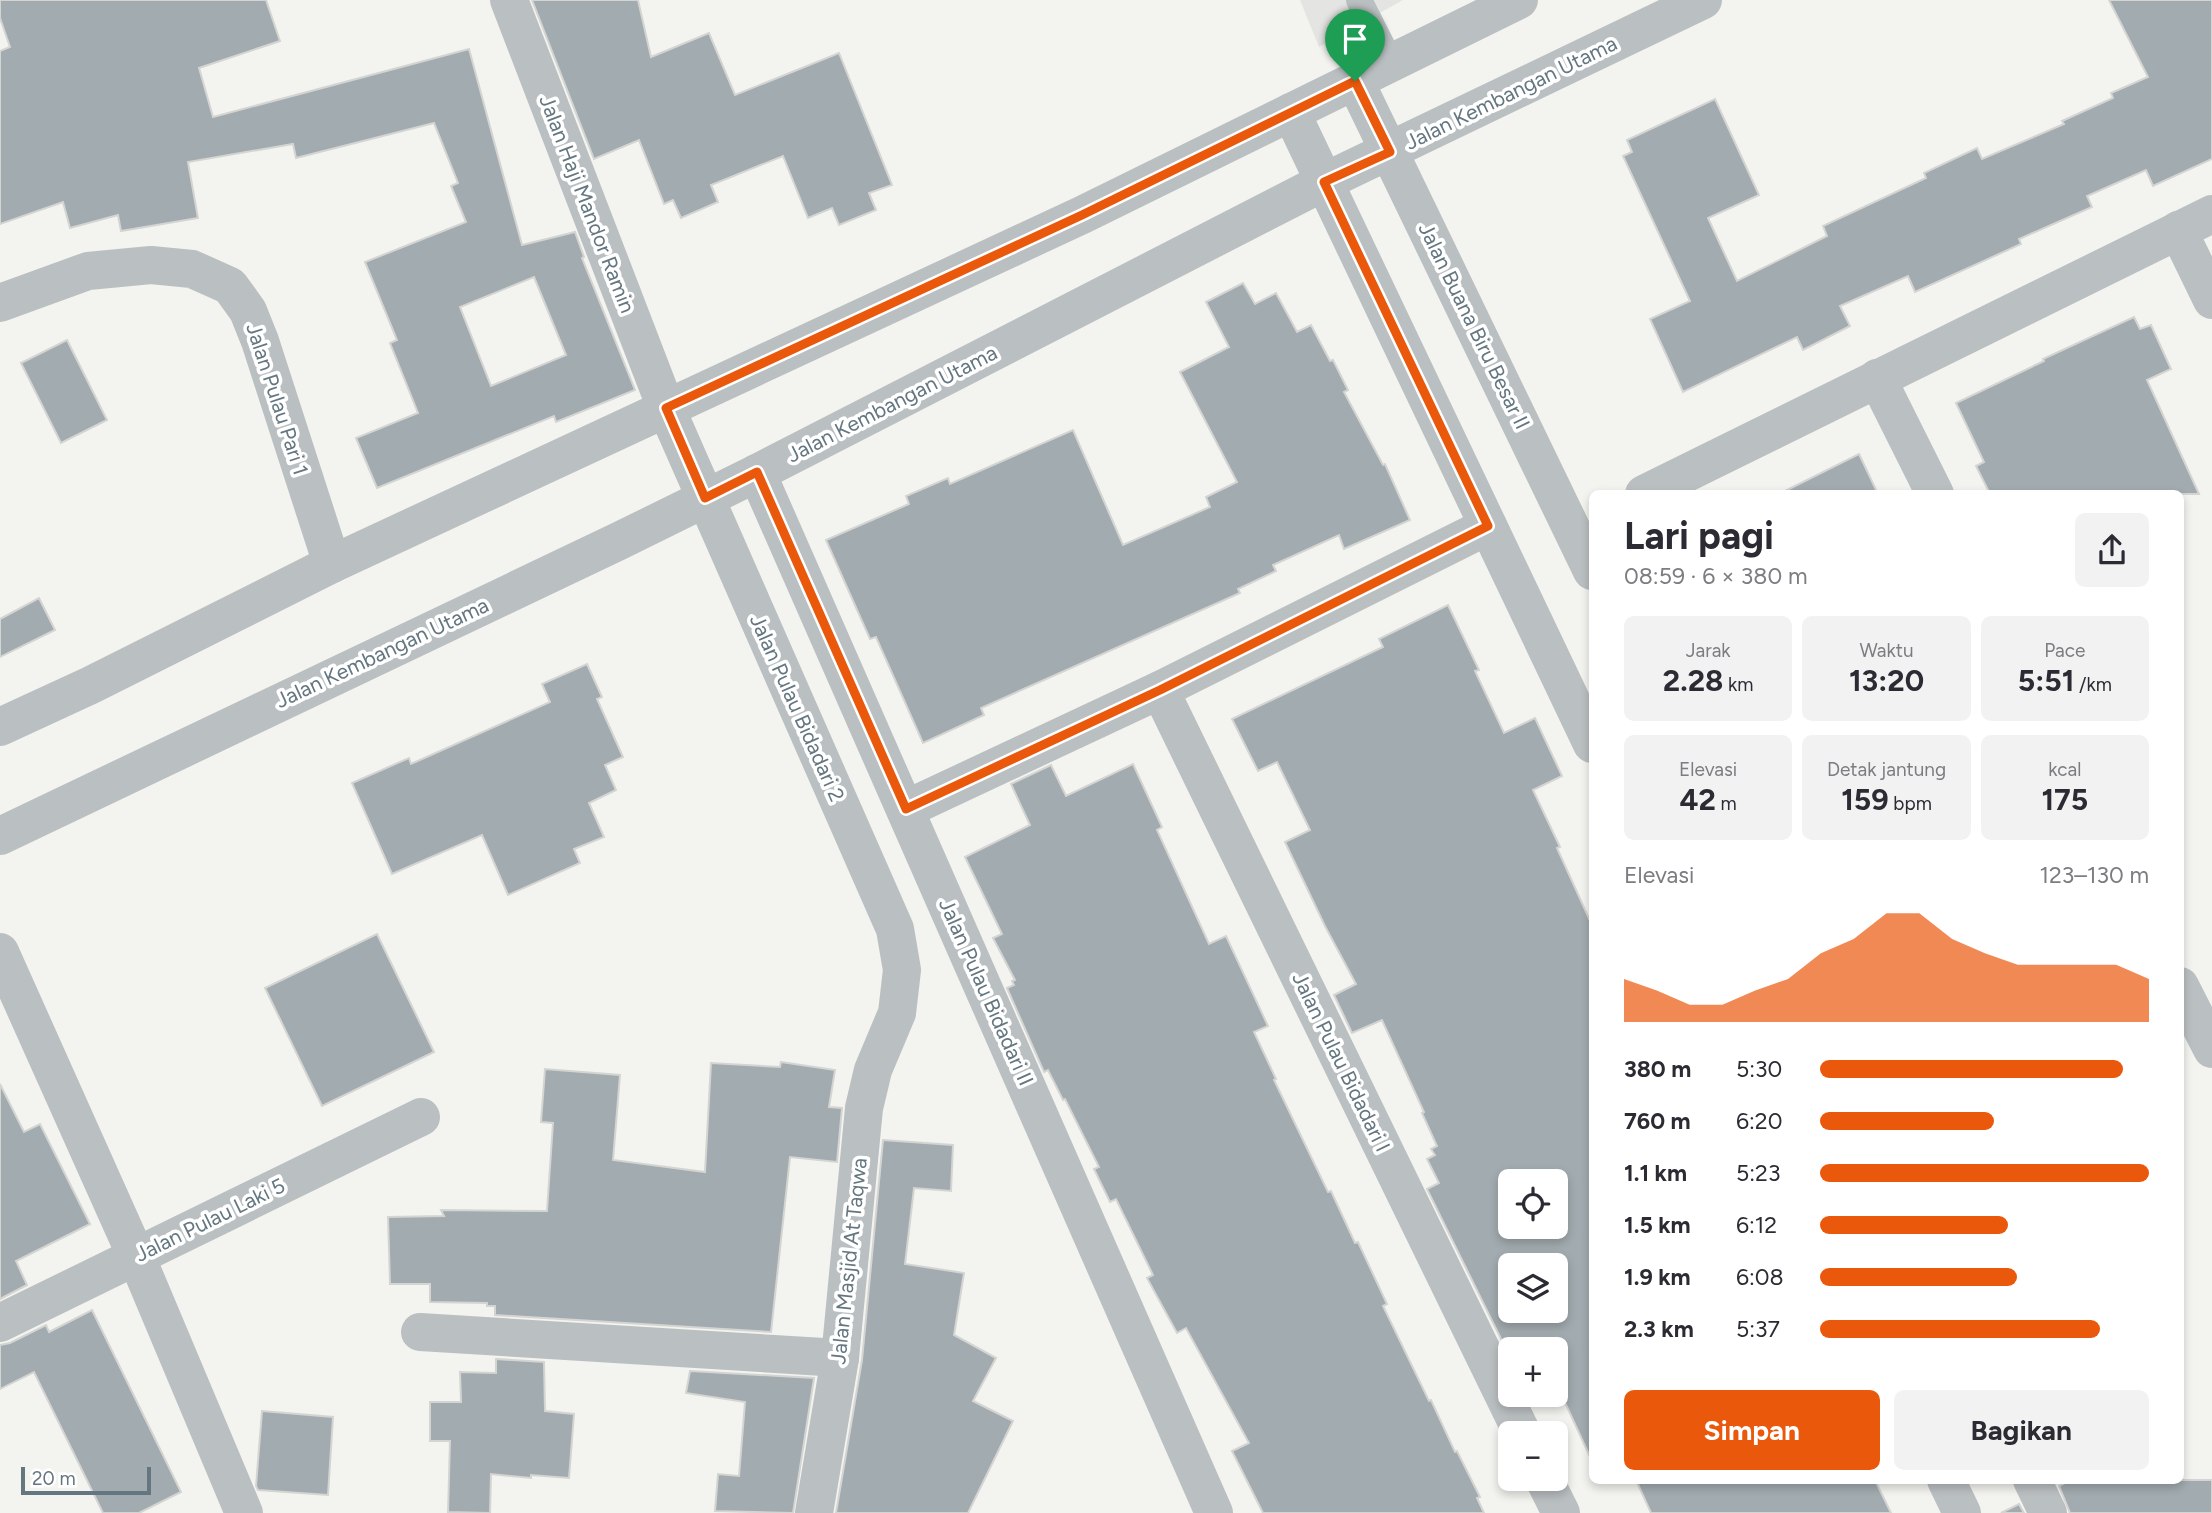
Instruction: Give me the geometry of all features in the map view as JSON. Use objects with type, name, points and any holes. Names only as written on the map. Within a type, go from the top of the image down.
[{"type":"street","name":"Jalan Haji Mandor Ramin","points":[[509,0],[666,408]]},
{"type":"street","points":[[0,727],[91,685],[332,564],[1082,215],[1519,0]]},
{"type":"street","name":"Jalan Kembangan Utama","points":[[0,836],[705,498],[1324,182],[1703,0]]},
{"type":"street","name":"Jalan Buana Biru Besar II","points":[[1355,81],[1582,524],[1589,557]]},
{"type":"street","points":[[1291,112],[1589,738]]},
{"type":"street","points":[[1652,490],[2212,214]]},
{"type":"street","points":[[2178,230],[2212,300]]},
{"type":"street","name":"Jalan Pulau Pari 1","points":[[0,303],[88,271],[151,265],[192,269],[230,286],[248,311],[256,331],[332,564]]},
{"type":"street","points":[[1877,377],[1933,490]]},
{"type":"street","name":"Jalan Pulau Bidadari 2","points":[[666,408],[895,929],[902,970],[897,1013]]},
{"type":"street","name":"Jalan Pulau Bidadari II","points":[[757,472],[1214,1513]]},
{"type":"street","points":[[906,809],[1160,690],[1488,526]]},
{"type":"street","name":"Jalan Pulau Bidadari I","points":[[1160,690],[1516,1421]]},
{"type":"street","points":[[0,952],[136,1256],[244,1513]]},
{"type":"street","points":[[2184,994],[2212,1049]]},
{"type":"street","name":"Jalan Masjid At Taqwa","points":[[814,1513],[840,1358],[864,1108],[873,1070],[897,1013]]},
{"type":"street","name":"Jalan Pulau Laki 5","points":[[0,1323],[421,1116]]},
{"type":"street","points":[[419,1332],[840,1358]]},
{"type":"street","points":[[1948,1484],[1962,1513]]},
{"type":"street","points":[[2034,1484],[2048,1513]]},
{"type":"street","points":[[1550,1491],[1561,1513]]},
{"type":"lane","points":[[1359,0],[1391,63]]},
{"type":"shaded area","points":[[1300,0],[1403,0],[1319,47]]},
{"type":"building","points":[[0,0],[266,0],[280,41],[199,68],[213,117],[469,49],[522,245],[575,232],[584,257],[582,258],[635,390],[556,422],[554,416],[377,488],[356,438],[418,413],[390,343],[397,340],[365,262],[466,222],[451,186],[458,183],[434,123],[296,158],[293,144],[188,162],[198,218],[121,231],[118,215],[70,228],[63,202],[0,224],[0,51],[10,47],[0,18]],"holes":[[[534,277],[566,355],[491,386],[460,307]]]},
{"type":"building","points":[[532,0],[638,0],[651,57],[709,33],[735,95],[839,53],[892,185],[869,193],[876,210],[839,225],[832,208],[808,218],[783,156],[711,185],[718,202],[681,218],[673,200],[664,204],[639,140],[594,159]]},
{"type":"building","points":[[2109,0],[2212,0],[2212,159],[2153,186],[2146,170],[2087,196],[2092,207],[2019,239],[2021,244],[1915,292],[1908,276],[1840,306],[1850,326],[1803,350],[1797,337],[1683,392],[1650,319],[1690,301],[1623,156],[1632,152],[1627,140],[1715,99],[1759,195],[1708,218],[1737,281],[1827,236],[1823,226],[1926,178],[1924,173],[1977,148],[1982,159],[2064,124],[2062,121],[2113,98],[2111,93],[2148,77]]},
{"type":"building","points":[[1243,283],[1255,304],[1276,293],[1297,332],[1311,325],[1330,361],[1333,360],[1348,390],[1344,392],[1383,465],[1385,464],[1410,520],[1344,549],[1339,535],[1273,565],[1276,571],[1238,589],[1240,593],[981,708],[984,715],[923,743],[876,637],[870,639],[826,540],[909,504],[906,496],[948,478],[950,484],[1073,430],[1123,545],[1210,507],[1206,497],[1237,482],[1180,372],[1229,347],[1206,302]]},
{"type":"building","points":[[2134,317],[2140,329],[2151,325],[2171,369],[2147,380],[2199,494],[2184,494],[2184,490],[1988,490],[1976,466],[1984,462],[1956,403],[2044,361],[2043,359]]},
{"type":"building","points":[[67,340],[107,420],[61,443],[21,363]]},
{"type":"building","points":[[1859,454],[1876,490],[1787,490]]},
{"type":"building","points":[[39,598],[55,630],[0,657],[0,619]]},
{"type":"building","points":[[1448,605],[1479,670],[1475,671],[1504,733],[1535,718],[1562,776],[1533,790],[1589,918],[1589,1454],[1567,1407],[1568,1337],[1500,1337],[1427,1189],[1439,1183],[1427,1159],[1435,1155],[1431,1149],[1437,1146],[1382,1020],[1352,1033],[1334,995],[1356,984],[1285,842],[1310,830],[1277,762],[1258,771],[1232,719],[1383,647],[1379,639]]},
{"type":"building","points":[[587,664],[602,697],[597,699],[623,757],[605,765],[616,790],[589,803],[604,837],[574,849],[580,863],[508,895],[482,835],[392,874],[352,783],[409,758],[411,764],[550,702],[542,684]]},
{"type":"building","points":[[1133,764],[1162,827],[1157,830],[1209,944],[1226,936],[1268,1026],[1254,1032],[1276,1079],[1274,1080],[1328,1192],[1331,1191],[1355,1243],[1358,1242],[1387,1304],[1383,1306],[1480,1497],[1477,1498],[1484,1513],[1263,1513],[1232,1451],[1249,1443],[1186,1328],[1177,1333],[1147,1278],[1153,1275],[1116,1199],[1110,1202],[1094,1169],[1099,1167],[1065,1099],[1063,1100],[1048,1070],[1044,1072],[1007,988],[1014,985],[1012,981],[1015,980],[993,938],[1002,934],[965,857],[1030,825],[1011,784],[1051,765],[1066,796]]},
{"type":"building","points":[[377,934],[434,1052],[322,1106],[265,988]]},
{"type":"building","points":[[781,1062],[835,1070],[829,1107],[842,1108],[837,1162],[790,1157],[771,1332],[495,1315],[495,1306],[487,1306],[487,1303],[430,1302],[430,1284],[390,1284],[388,1217],[444,1216],[441,1210],[547,1211],[553,1123],[541,1122],[545,1069],[620,1075],[613,1160],[705,1172],[711,1063],[780,1067]]},
{"type":"building","points":[[0,1084],[24,1132],[40,1124],[90,1224],[16,1261],[27,1285],[0,1299]]},
{"type":"building","points":[[883,1140],[953,1145],[951,1191],[914,1188],[905,1264],[964,1273],[954,1335],[996,1358],[973,1401],[1013,1421],[968,1513],[836,1513],[862,1360]]},
{"type":"building","points":[[92,1310],[181,1492],[139,1513],[103,1513],[34,1372],[0,1389],[0,1345],[10,1343],[46,1325],[49,1332]]},
{"type":"building","points":[[496,1359],[544,1362],[545,1411],[574,1414],[569,1478],[491,1474],[490,1513],[448,1512],[450,1441],[430,1441],[430,1402],[461,1402],[460,1372],[496,1373]]},
{"type":"building","points":[[690,1371],[814,1378],[793,1513],[715,1511],[718,1474],[739,1476],[745,1402],[686,1393]]},
{"type":"building","points":[[262,1411],[333,1417],[328,1495],[258,1490],[256,1486]]},
{"type":"building","points":[[2184,1480],[2212,1480],[2212,1513],[2070,1513],[2059,1486],[2184,1484]]},
{"type":"building","points":[[1638,1484],[1877,1484],[1891,1513],[1651,1513]]},
{"type":"building","points":[[2019,1504],[2024,1513],[2001,1513]]},
{"type":"route","points":[[1355,81],[1390,152],[1324,182],[1488,526],[1160,690],[906,809],[757,472],[705,498],[666,408],[1082,215],[1355,81]]}]
